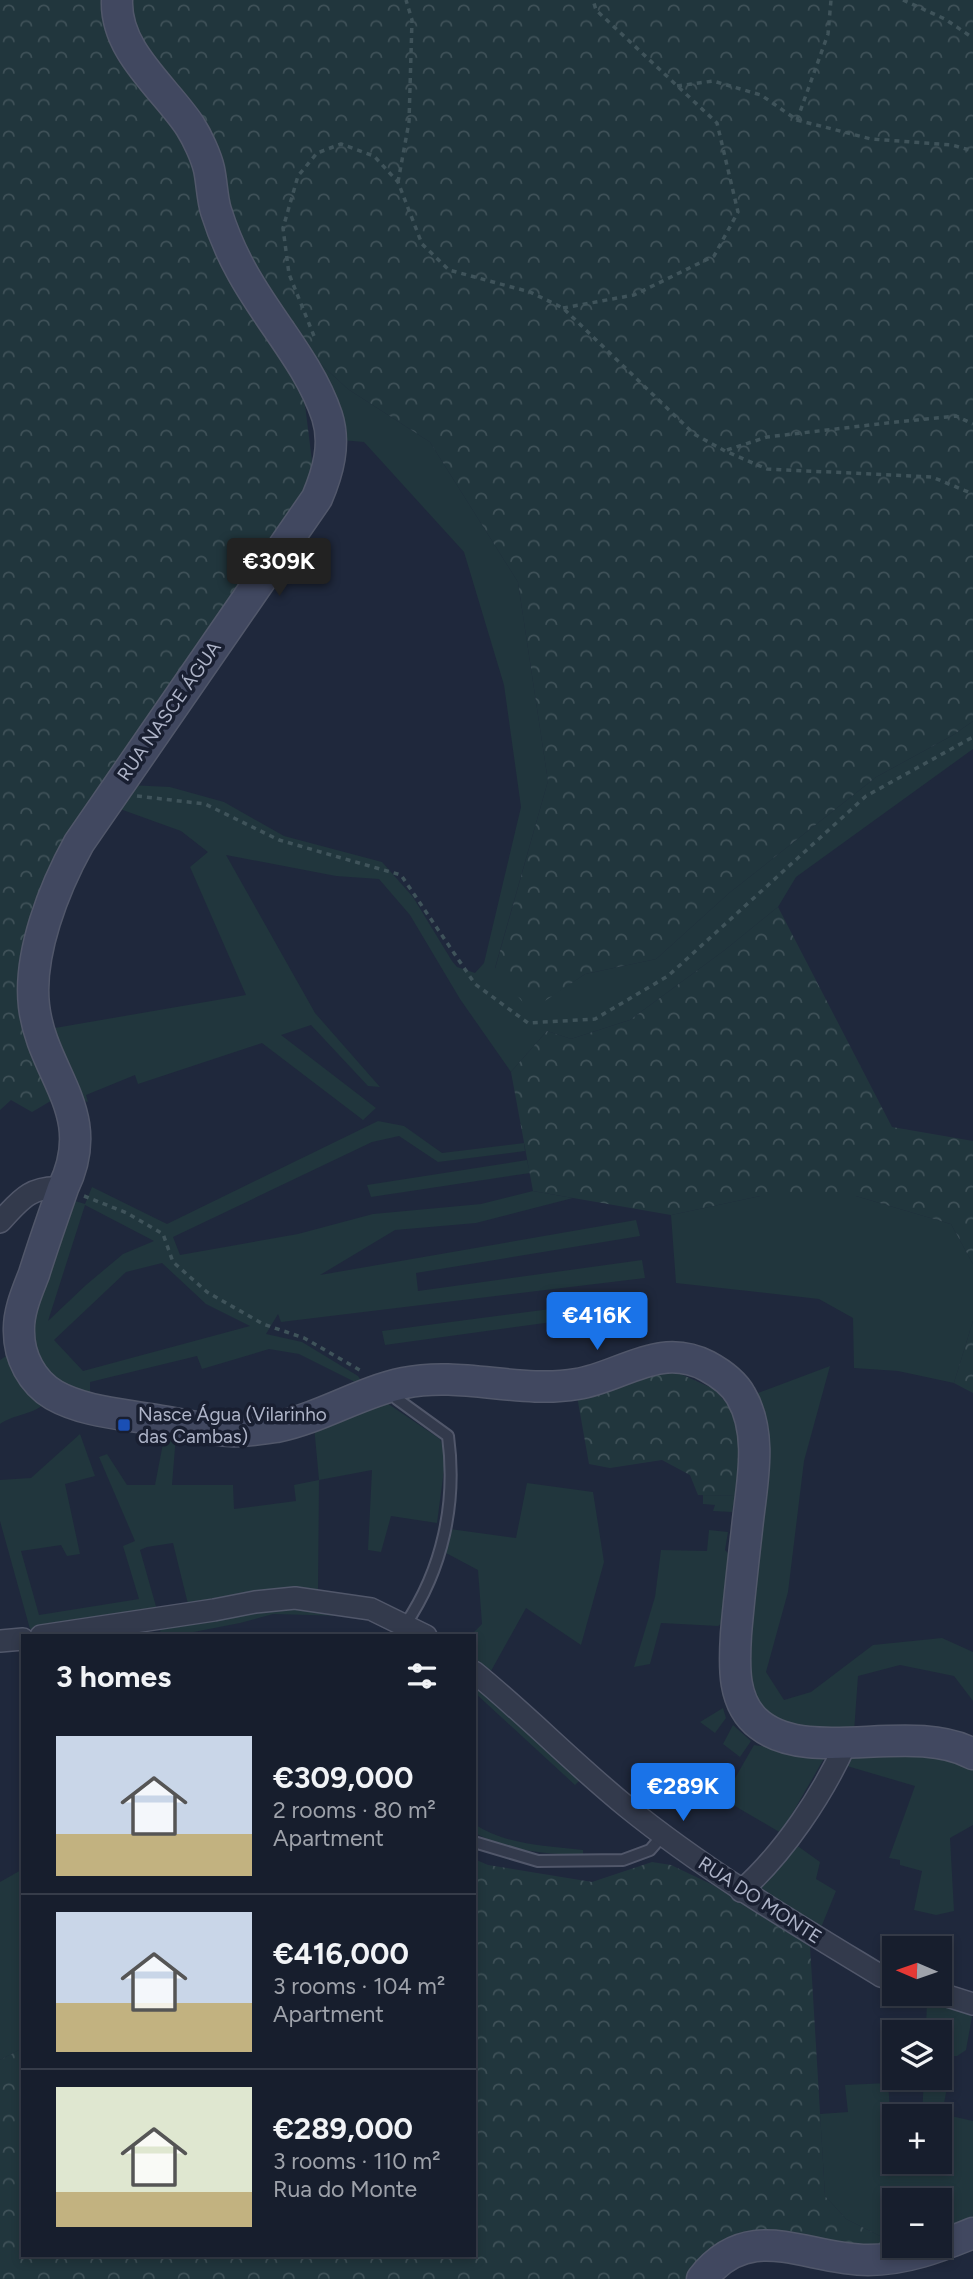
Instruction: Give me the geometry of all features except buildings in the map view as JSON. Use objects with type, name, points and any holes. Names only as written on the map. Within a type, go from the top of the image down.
[{"type":"main road","name":"RUA NASCE ÁGUA","points":[[117,0],[117,13],[126,41],[191,127],[208,166],[215,210],[241,270],[309,378],[327,416],[331,434],[330,457],[317,498],[79,843],[63,874],[45,925],[35,971],[34,1007],[66,1093],[76,1140],[72,1170],[63,1188],[19,1321],[20,1347],[24,1362],[37,1380],[54,1395],[79,1405],[214,1430],[245,1431],[309,1418],[390,1387],[429,1379],[559,1386],[589,1381],[640,1362],[673,1357],[702,1363],[724,1377],[741,1396],[752,1428],[754,1444],[735,1660],[740,1696],[751,1718],[762,1728],[791,1739],[817,1742],[940,1742],[973,1754]]},
{"type":"main road","points":[[702,2279],[726,2256],[758,2245],[788,2246],[846,2259],[889,2259],[907,2256],[973,2233]]},
{"type":"street","points":[[0,1222],[24,1196],[46,1186],[63,1188]]},
{"type":"street","points":[[54,1634],[295,1598],[371,1609],[422,1634]]},
{"type":"street","points":[[0,1641],[21,1639]]},
{"type":"street","name":"RUA DO MONTE","points":[[476,1674],[625,1805],[663,1835],[741,1891],[882,1976]]},
{"type":"street","points":[[741,1891],[762,1872],[803,1818],[838,1761],[846,1742]]},
{"type":"street","points":[[952,1997],[973,2004]]},
{"type":"lane","points":[[390,1387],[397,1399],[448,1436],[452,1466],[446,1523],[438,1560],[419,1604],[405,1625]]},
{"type":"lane","points":[[476,1843],[538,1861],[623,1860],[650,1850],[663,1835]]},
{"type":"path","points":[[397,182],[408,122],[412,20],[406,0]]},
{"type":"path","points":[[563,308],[634,295],[714,256],[738,212],[717,123],[596,10],[593,0]]},
{"type":"path","points":[[797,120],[828,34],[831,0]]},
{"type":"path","points":[[903,0],[945,19],[973,38]]},
{"type":"path","points":[[677,86],[713,81],[761,95],[797,120],[871,139],[952,145],[973,150]]},
{"type":"path","points":[[314,337],[289,274],[283,228],[298,176],[317,153],[341,144],[374,156],[397,182],[422,244],[449,270],[530,292],[563,308],[694,434],[725,451],[767,468],[932,477],[973,494]]},
{"type":"path","points":[[725,451],[767,437],[956,416],[973,424]]},
{"type":"path","points":[[115,789],[128,795],[205,804],[279,840],[401,875],[475,984],[528,1023],[595,1020],[668,976],[866,796],[973,737]]},
{"type":"path","points":[[63,1188],[127,1213],[163,1234],[173,1262],[207,1292],[263,1324],[304,1338],[390,1387]]},
{"type":"green space","points":[[0,0],[107,0],[104,16],[117,59],[172,125],[197,175],[202,217],[231,283],[283,349],[305,405],[313,469],[295,513],[42,896],[54,1099],[32,1112],[11,1100],[0,1110]]},
{"type":"green space","points":[[127,0],[973,0],[973,721],[953,735],[876,777],[729,893],[656,959],[585,974],[530,1011],[495,969],[548,781],[518,582],[430,442],[348,389],[300,345],[254,268],[134,35]]},
{"type":"green space","points":[[300,345],[348,389],[430,442],[518,582],[548,781],[495,968],[530,1010],[585,974],[656,959],[729,893],[876,777],[953,735],[973,721],[973,749],[796,877],[778,907],[630,1020],[571,1039],[547,1031],[511,1072],[460,999],[410,915],[379,879],[336,876],[226,855],[315,1013],[380,1087],[368,1086],[311,1025],[281,1035],[376,1108],[363,1120],[262,1043],[138,1084],[135,1075],[86,1095],[88,1102],[78,1099],[49,1029],[246,995],[190,867],[208,852],[181,831],[120,809],[129,785],[170,787],[224,802],[284,836],[382,862],[413,897],[457,967],[475,973],[484,963],[521,807],[504,685],[464,552],[364,442],[341,440]]},
{"type":"green space","points":[[778,907],[892,1127],[973,1141],[973,1264],[951,1224],[856,1196],[760,1196],[671,1215],[533,1191],[511,1072],[547,1031],[571,1039],[630,1020]]},
{"type":"green space","points":[[378,1121],[404,1126],[442,1153],[524,1143],[525,1151],[438,1162],[399,1136],[372,1142],[173,1237],[180,1255],[298,1234],[373,1214],[481,1204],[533,1191],[573,1198],[476,1223],[395,1230],[320,1275],[636,1220],[640,1236],[416,1273],[418,1291],[642,1260],[645,1278],[281,1322],[278,1314],[266,1334],[302,1342],[358,1376],[365,1387],[299,1354],[269,1349],[202,1369],[197,1356],[90,1382],[90,1396],[55,1378],[41,1363],[32,1325],[75,1201],[85,1204],[92,1187],[167,1224]],"holes":[[[85,1205],[154,1241],[123,1254],[48,1321]],[[162,1263],[206,1304],[250,1326],[83,1371],[54,1340],[126,1272]]]},
{"type":"green space","points":[[527,1160],[530,1173],[371,1197],[367,1185]]},
{"type":"green space","points":[[760,1196],[856,1196],[951,1224],[973,1264],[973,1321],[954,1383],[898,1371],[854,1368],[853,1318],[819,1299],[676,1283],[671,1215]]},
{"type":"green space","points":[[643,1297],[640,1315],[567,1320],[385,1345],[382,1331]]},
{"type":"green space","points":[[973,1321],[973,1393],[954,1383]]},
{"type":"green space","points":[[11,1353],[45,1403],[35,1410],[0,1424],[0,1360]]},
{"type":"green space","points":[[830,1366],[804,1461],[788,1592],[766,1672],[784,1700],[811,1692],[873,1645],[942,1638],[973,1652],[973,1701],[954,1676],[900,1665],[858,1676],[854,1732],[795,1731],[761,1713],[746,1687],[755,1394]]},
{"type":"green space","points":[[674,1371],[714,1389],[730,1407],[744,1455],[742,1496],[698,1495],[690,1475],[662,1460],[610,1468],[589,1464],[577,1396],[638,1375]]},
{"type":"green space","points":[[381,1399],[440,1439],[446,1455],[437,1523],[391,1516],[381,1552],[368,1550],[372,1470],[319,1480],[314,1426]]},
{"type":"green space","points":[[165,1433],[176,1435],[172,1485],[233,1485],[234,1509],[296,1501],[294,1485],[319,1480],[318,1590],[269,1589],[188,1604],[173,1543],[140,1550],[157,1610],[30,1629],[0,1521],[0,1480],[31,1478],[80,1434],[95,1476],[65,1484],[80,1554],[67,1556],[61,1545],[21,1551],[39,1615],[139,1599],[123,1546],[135,1541],[99,1457],[107,1454],[127,1485],[155,1485]]},
{"type":"green space","points":[[527,1483],[593,1492],[604,1562],[581,1645],[526,1608],[491,1671],[476,1660],[476,1634],[472,1634],[482,1624],[478,1570],[446,1553],[450,1529],[516,1538]]},
{"type":"green space","points":[[703,1495],[742,1496],[733,1505],[732,1512],[713,1511],[715,1505],[703,1504]]},
{"type":"green space","points":[[709,1530],[728,1532],[725,1550],[735,1561],[731,1616],[718,1626],[661,1623],[650,1664],[634,1667],[655,1597],[661,1550],[707,1551]]},
{"type":"green space","points":[[301,1607],[345,1616],[273,1614],[183,1634],[161,1634],[160,1629],[276,1608]]},
{"type":"green space","points":[[476,1684],[582,1778],[575,1785],[476,1694]]},
{"type":"green space","points":[[723,1708],[726,1718],[715,1733],[700,1722]]},
{"type":"green space","points":[[733,1725],[751,1741],[740,1757],[723,1744]]},
{"type":"green space","points":[[754,1745],[826,1755],[781,1833],[723,1799]]},
{"type":"green space","points":[[916,1748],[973,1768],[973,1825],[950,1838],[954,1911],[936,1915],[914,1910],[922,1871],[900,1865],[900,1860],[889,1858],[915,1786],[847,1766],[854,1751]]},
{"type":"green space","points":[[476,1825],[513,1840],[583,1850],[583,1856],[513,1848],[476,1833]]},
{"type":"green space","points":[[792,1842],[820,1862],[816,1879],[836,1891],[820,1930],[759,1888]]},
{"type":"green space","points":[[476,1860],[488,1865],[592,1882],[652,1862],[671,1865],[713,1885],[810,1946],[825,2196],[846,2219],[882,2237],[882,2247],[871,2251],[767,2235],[695,2279],[0,2279],[0,2060],[21,2049],[21,2257],[476,2257]]},
{"type":"green space","points":[[21,1870],[21,2049],[0,2060],[0,1882]]},
{"type":"green space","points":[[927,2006],[952,2006],[968,2011],[972,2017],[966,2050],[952,2056],[952,2020],[926,2020]]},
{"type":"green space","points":[[882,2083],[882,2090],[889,2090],[890,2104],[882,2104],[882,2174],[952,2174],[952,2116],[973,2121],[973,2223],[952,2232],[952,2188],[882,2188],[882,2237],[846,2219],[825,2196],[820,2114],[848,2112],[845,2085]]},
{"type":"green space","points":[[923,2090],[946,2090],[944,2104],[923,2104]]},
{"type":"place","name":"Nasce Água (Vilarinho das Cambas)","points":[[124,1425]]}]
